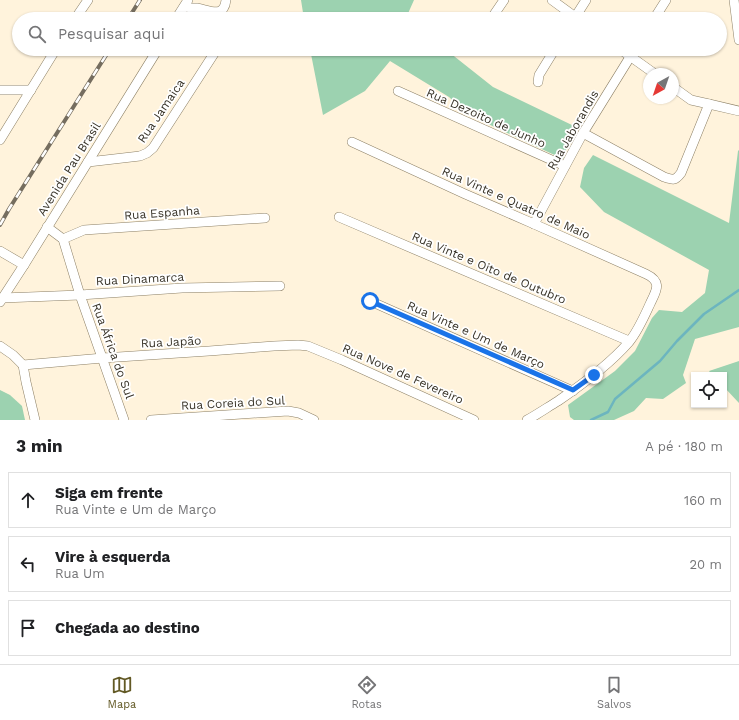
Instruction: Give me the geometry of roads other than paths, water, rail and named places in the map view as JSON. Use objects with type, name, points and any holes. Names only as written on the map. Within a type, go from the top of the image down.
[{"type":"street","points":[[80,12],[88,0]]},
{"type":"street","points":[[186,4],[198,9],[218,12],[224,8],[226,0]]},
{"type":"street","points":[[496,12],[504,0]]},
{"type":"street","points":[[552,0],[568,12]]},
{"type":"street","points":[[579,12],[586,0]]},
{"type":"street","points":[[658,12],[666,0]]},
{"type":"street","points":[[734,0],[739,40]]},
{"type":"street","points":[[0,140],[52,56]]},
{"type":"street","name":"Avenida Pau Brasil","points":[[1,300],[154,56]]},
{"type":"street","name":"Rua Jamaica","points":[[88,162],[140,156],[153,148],[212,56]]},
{"type":"street","points":[[538,82],[539,74],[551,56]]},
{"type":"street","name":"Rua Jaborandis","points":[[534,224],[583,134],[631,56]]},
{"type":"street","points":[[636,56],[648,68]]},
{"type":"street","points":[[0,90],[31,90]]},
{"type":"street","name":"Rua Dezoito de Junho","points":[[398,91],[565,166]]},
{"type":"street","points":[[679,91],[691,100],[739,111]]},
{"type":"street","points":[[583,134],[671,180],[675,179],[681,173],[709,104]]},
{"type":"street","name":"Rua Vinte e Quatro de Maio","points":[[352,142],[464,194],[653,277],[657,284],[654,295],[629,341]]},
{"type":"street","name":"Rua Vinte e Oito de Outubro","points":[[339,217],[629,341]]},
{"type":"street","name":"Rua Espanha","points":[[63,239],[84,230],[265,218]]},
{"type":"street","points":[[47,228],[63,239]]},
{"type":"street","name":"Rua África do Sul","points":[[63,239],[80,295],[124,420]]},
{"type":"street","points":[[0,251],[24,265]]},
{"type":"street","name":"Rua Dinamarca","points":[[1,300],[182,288],[280,286]]},
{"type":"street","name":"Rua Vinte e Um de Março","points":[[370,301],[573,390]]},
{"type":"street","points":[[526,420],[535,416],[594,375],[629,341]]},
{"type":"street","name":"Rua Japão","points":[[23,365],[298,345],[321,350]]},
{"type":"street","points":[[0,346],[13,355],[23,365],[34,420]]},
{"type":"street","name":"Rua Nove de Fevereiro","points":[[321,350],[474,420]]},
{"type":"street","name":"Rua Coreia do Sul","points":[[151,420],[288,411],[299,413],[314,420]]},
{"type":"waterway","points":[[591,420],[608,412],[615,399],[660,361],[677,341],[704,314],[739,290]]},
{"type":"railway","points":[[132,12],[140,0]]},
{"type":"railway","points":[[0,225],[106,56]]}]
